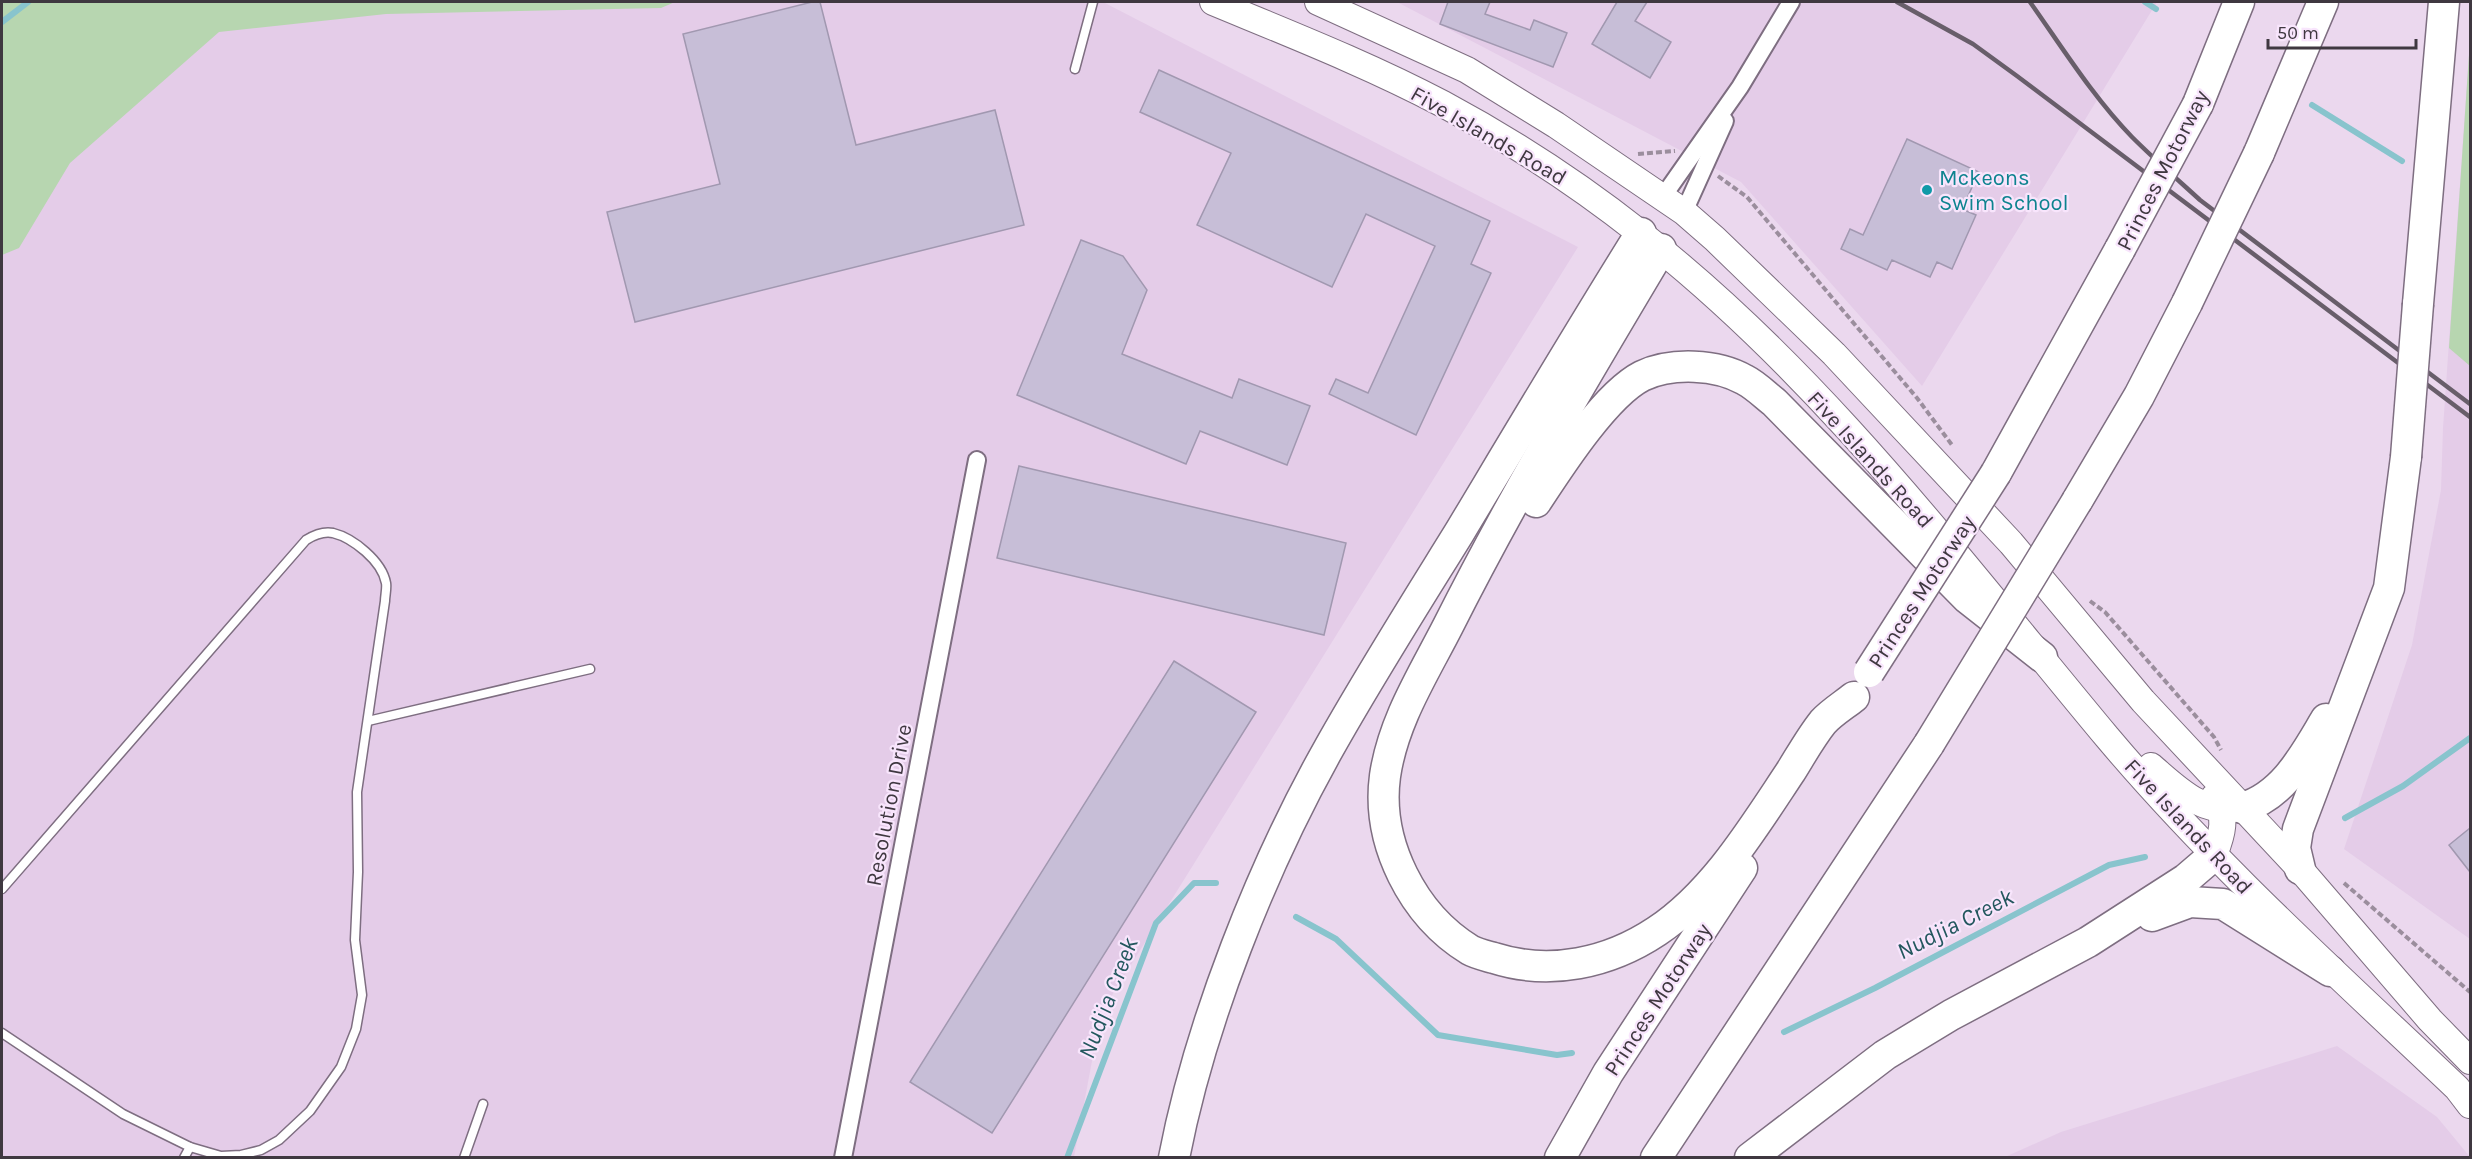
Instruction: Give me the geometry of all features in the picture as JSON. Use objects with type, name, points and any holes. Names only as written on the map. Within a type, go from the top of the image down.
[{"type":"highway","name":"Princes Motorway","points":[[1560,1158],[1608,1073],[1996,473],[2121,249],[2198,104],[2239,2]]},
{"type":"highway","points":[[1656,1158],[1929,744],[2139,396],[2187,303],[2259,153],[2323,2]]},
{"type":"highway","points":[[2300,869],[2295,848],[2298,829],[2389,588],[2406,457],[2444,2]]},
{"type":"highway","points":[[1651,241],[1410,696],[1392,740],[1384,779],[1385,810],[1393,854],[1407,884],[1434,921],[1472,951],[1511,964],[1554,968],[1600,959],[1656,931],[1692,902],[1730,860],[1824,720],[1861,685]]},
{"type":"highway","points":[[1174,1158],[1203,1046],[1224,982],[1253,909],[1311,784],[1405,621],[1651,241]]},
{"type":"highway","points":[[1464,594],[1495,564],[1558,467],[1615,397],[1642,376],[1666,369],[1695,367],[1721,370],[1745,380],[1774,402],[1967,598],[2042,657]]},
{"type":"highway","points":[[2232,809],[2264,799],[2294,770],[2365,655]]},
{"type":"highway","points":[[1750,1158],[1885,1055],[1951,1015],[2088,942],[2186,879],[2214,855]]},
{"type":"highway","points":[[2088,942],[2181,905],[2216,902],[2241,913],[2291,949],[2330,971]]},
{"type":"main road","name":"Five Islands Road","points":[[1213,2],[1341,55],[1442,103],[1529,153],[1651,241],[1722,300],[1831,412],[2081,705],[2214,855],[2330,971],[2457,1088],[2470,1105]]},
{"type":"main road","name":"Five Islands Road","points":[[1318,2],[1467,70],[1556,125],[1684,212],[1841,362],[2011,543],[2232,809],[2300,869],[2430,1020],[2470,1061]]},
{"type":"main road","points":[[1651,241],[1662,198]]},
{"type":"main road","points":[[1651,241],[1684,212]]},
{"type":"main road","points":[[2081,705],[2185,796],[2204,806],[2232,809],[2214,855]]},
{"type":"street","points":[[1662,198],[1740,87],[1791,2]]},
{"type":"street","points":[[1684,212],[1740,87]]},
{"type":"street","name":"Resolution Drive","points":[[843,1158],[977,460]]},
{"type":"lane","points":[[1075,69],[1093,2]]},
{"type":"lane","points":[[2,889],[306,540],[316,534],[332,533],[359,547],[379,566],[386,582],[379,657],[357,792],[358,872],[355,940],[363,994],[356,1029],[341,1067],[310,1111],[279,1140],[261,1150],[241,1155],[221,1156],[190,1147],[123,1114],[2,1033]]},
{"type":"lane","points":[[368,721],[590,669]]},
{"type":"lane","points":[[464,1158],[483,1104]]},
{"type":"lane","points":[[184,1158],[190,1147]]},
{"type":"path","points":[[2336,875],[2470,992]]},
{"type":"shaded area","points":[[2,2],[1103,2],[1578,247],[1101,1013],[1074,1157],[2,1158]]},
{"type":"shaded area","points":[[1397,2],[2157,2],[1922,386],[1741,182]]},
{"type":"shaded area","points":[[2470,40],[2470,939],[2344,849],[2412,645],[2441,490],[2443,428]]},
{"type":"shaded area","points":[[2337,1046],[2437,1117],[2470,1157],[2005,1157],[2061,1132]]},
{"type":"green space","points":[[2,2],[675,2],[661,8],[386,14],[219,32],[70,163],[19,248],[2,255]]},
{"type":"green space","points":[[2470,40],[2470,366],[2449,348]]},
{"type":"building","points":[[812,2],[820,2],[856,145],[995,110],[1024,225],[635,322],[607,212],[720,184],[683,34]]},
{"type":"building","points":[[1448,2],[1490,2],[1485,14],[1530,30],[1534,20],[1567,33],[1553,67],[1440,24]]},
{"type":"building","points":[[1617,2],[1647,2],[1635,21],[1671,42],[1650,78],[1592,44]]},
{"type":"building","points":[[1159,70],[1490,221],[1471,264],[1491,273],[1416,435],[1329,394],[1336,379],[1368,393],[1435,246],[1366,214],[1332,287],[1197,225],[1231,153],[1140,112]]},
{"type":"building","name":"Mckeons Swim School","points":[[1907,139],[1979,172],[1962,209],[1976,215],[1952,269],[1937,262],[1930,277],[1892,260],[1887,270],[1841,249],[1850,229],[1863,235]]},
{"type":"building","points":[[1081,240],[1123,256],[1147,290],[1122,354],[1232,398],[1239,379],[1310,406],[1287,465],[1200,431],[1186,464],[1017,395]]},
{"type":"building","points":[[1019,466],[1346,543],[1324,635],[997,558]]},
{"type":"building","points":[[1174,661],[1256,712],[992,1133],[910,1082]]},
{"type":"building","points":[[2470,828],[2470,872],[2449,845]]},
{"type":"waterway","points":[[2,22],[28,2]]},
{"type":"waterway","points":[[2145,2],[2156,9]]},
{"type":"waterway","points":[[2312,105],[2402,161]]},
{"type":"waterway","name":"Nudjia Creek","points":[[2345,818],[2403,786],[2470,738]]},
{"type":"waterway","name":"Nudjia Creek","points":[[1784,1032],[1875,988],[2109,865],[2145,857]]},
{"type":"waterway","name":"Nudjia Creek","points":[[1067,1158],[1156,923],[1194,883],[1216,883]]},
{"type":"waterway","name":"Nudjia Creek","points":[[1296,917],[1336,939],[1438,1035],[1557,1055],[1572,1053]]},
{"type":"railway","points":[[1897,2],[1973,44],[2470,417]]},
{"type":"railway","points":[[2030,2],[2104,105],[2132,137],[2166,169],[2200,200],[2470,404]]},
{"type":"place","name":"Mckeons Swim School","points":[[1927,190]]}]
